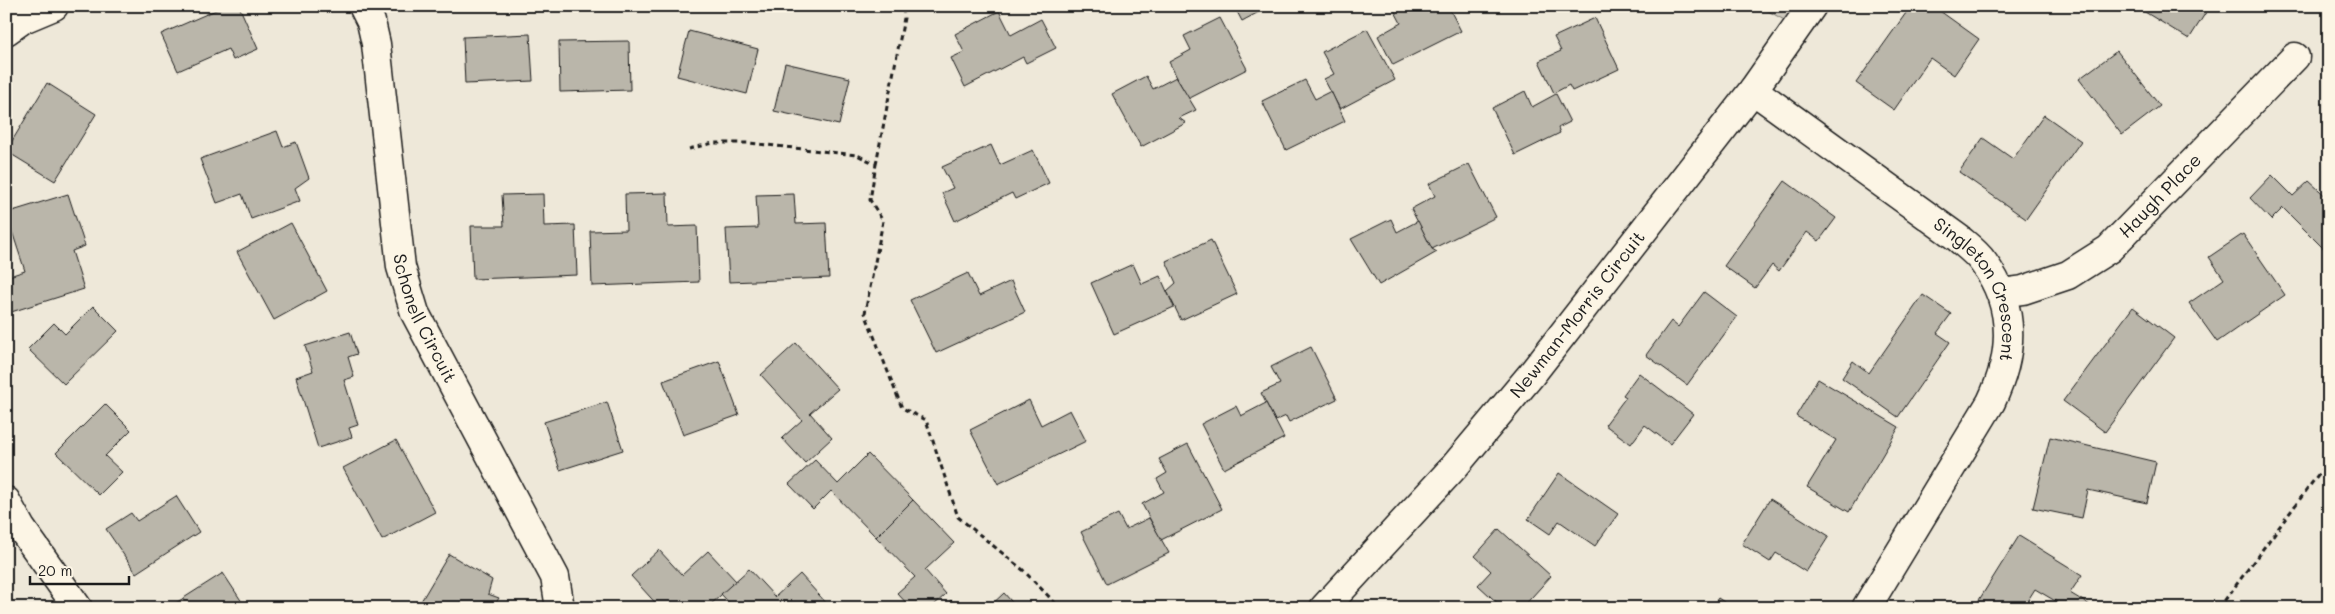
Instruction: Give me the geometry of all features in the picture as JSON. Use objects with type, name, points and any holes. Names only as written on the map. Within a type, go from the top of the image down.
[{"type":"street","points":[[6,31],[24,18],[54,6]]},
{"type":"street","name":"Schonell Circuit","points":[[363,6],[371,22],[376,44],[401,267],[415,313],[555,577],[560,608]]},
{"type":"street","name":"Newman-Morris Circuit","points":[[1324,608],[1454,468],[1519,389],[1753,90],[1812,6]]},
{"type":"street","name":"Haugh Place","points":[[2001,292],[2023,290],[2068,275],[2109,249],[2295,57]]},
{"type":"street","name":"Singleton Crescent","points":[[1753,90],[1958,238],[1983,261],[2001,292],[2006,309],[2009,346],[2000,384],[1991,402],[1866,608]]},
{"type":"street","points":[[6,501],[22,528],[78,608]]},
{"type":"path","points":[[903,6],[904,18],[870,200],[883,221],[865,313],[902,408],[926,420],[958,517],[1024,570],[1060,608]]},
{"type":"path","points":[[689,150],[712,143],[749,143],[857,155],[876,164]]},
{"type":"path","points":[[2219,608],[2329,460]]},
{"type":"shaded area","points":[[1759,6],[1811,6],[1797,27]]},
{"type":"building","points":[[225,6],[239,6],[258,49],[233,60],[228,49],[178,71],[161,34]]},
{"type":"building","points":[[1234,6],[1270,6],[1242,21]]},
{"type":"building","points":[[1392,6],[1448,6],[1461,31],[1393,65],[1378,36],[1401,23]]},
{"type":"building","points":[[1911,6],[1933,6],[1979,39],[1954,75],[1930,58],[1894,110],[1856,83]]},
{"type":"building","points":[[2141,6],[2210,6],[2189,39],[2140,9]]},
{"type":"building","points":[[999,11],[1011,35],[1041,19],[1056,48],[1026,63],[1023,57],[965,87],[951,58],[964,52],[955,34]]},
{"type":"building","points":[[1220,18],[1247,69],[1188,99],[1169,62],[1191,50],[1184,36]]},
{"type":"building","points":[[1595,18],[1619,69],[1572,91],[1569,85],[1554,93],[1539,61],[1561,51],[1554,37]]},
{"type":"building","points":[[1367,29],[1395,80],[1340,109],[1324,79],[1334,74],[1322,52]]},
{"type":"building","points":[[689,31],[758,49],[747,94],[677,76]]},
{"type":"building","points":[[530,34],[533,81],[465,84],[463,37]]},
{"type":"building","points":[[629,41],[630,90],[560,92],[559,42]]},
{"type":"building","points":[[2117,51],[2160,106],[2122,135],[2079,79]]},
{"type":"building","points":[[785,63],[850,78],[839,125],[774,111]]},
{"type":"building","points":[[1146,76],[1153,89],[1176,77],[1196,110],[1179,118],[1186,123],[1141,147],[1112,94]]},
{"type":"building","points":[[1305,80],[1315,99],[1331,91],[1345,121],[1286,150],[1262,101]]},
{"type":"building","points":[[47,83],[96,114],[55,181],[6,151]]},
{"type":"building","points":[[1525,91],[1532,107],[1556,94],[1570,122],[1558,128],[1560,133],[1515,155],[1492,108]]},
{"type":"building","points":[[2044,115],[2081,141],[2026,219],[1959,172],[1983,138],[2013,159]]},
{"type":"building","points":[[277,131],[283,147],[296,142],[309,178],[295,188],[300,201],[251,219],[242,194],[217,203],[200,159]]},
{"type":"building","points":[[991,145],[1000,165],[1033,150],[1049,183],[1015,199],[1012,193],[955,221],[942,193],[953,188],[942,167]]},
{"type":"building","points":[[1469,164],[1496,217],[1432,249],[1411,209],[1435,196],[1429,184]]},
{"type":"building","points":[[2272,175],[2293,196],[2309,181],[2329,199],[2329,254],[2283,208],[2271,220],[2250,198]]},
{"type":"building","points":[[1785,181],[1836,218],[1819,241],[1807,232],[1779,271],[1772,265],[1755,288],[1724,266]]},
{"type":"building","points":[[667,193],[668,227],[697,226],[699,282],[592,286],[590,231],[626,230],[625,194]]},
{"type":"building","points":[[68,194],[85,246],[72,251],[84,289],[8,313],[6,277],[25,271],[6,213]]},
{"type":"building","points":[[543,194],[544,226],[575,225],[577,275],[473,279],[471,226],[504,226],[502,195]]},
{"type":"building","points":[[794,194],[796,224],[826,223],[829,278],[729,282],[726,229],[758,228],[756,195]]},
{"type":"building","points":[[1391,219],[1397,232],[1418,221],[1432,249],[1437,252],[1379,285],[1351,239]]},
{"type":"building","points":[[291,223],[327,291],[274,320],[237,252]]},
{"type":"building","points":[[2243,234],[2285,295],[2217,342],[2189,303],[2224,279],[2209,257]]},
{"type":"building","points":[[1211,240],[1237,294],[1181,320],[1167,291],[1176,283],[1166,261]]},
{"type":"building","points":[[1133,264],[1142,284],[1160,276],[1174,307],[1114,334],[1091,283]]},
{"type":"building","points":[[968,273],[979,296],[1011,281],[1025,312],[936,353],[910,300]]},
{"type":"building","points":[[1704,292],[1737,317],[1687,385],[1646,355],[1671,321],[1678,327]]},
{"type":"building","points":[[1923,295],[1951,314],[1937,333],[1950,342],[1898,417],[1842,378],[1853,361],[1869,373]]},
{"type":"building","points":[[93,306],[118,331],[64,384],[28,349],[54,323],[65,334]]},
{"type":"building","points":[[2133,307],[2174,338],[2105,432],[2063,401]]},
{"type":"building","points":[[350,332],[357,354],[348,357],[354,377],[344,380],[358,425],[349,428],[352,437],[318,448],[296,377],[313,371],[305,346]]},
{"type":"building","points":[[796,343],[838,389],[810,413],[832,438],[805,463],[782,438],[802,420],[761,375]]},
{"type":"building","points":[[1311,347],[1337,399],[1289,422],[1286,416],[1275,421],[1261,393],[1280,384],[1271,367]]},
{"type":"building","points":[[719,361],[739,415],[683,435],[663,381]]},
{"type":"building","points":[[1639,373],[1693,414],[1670,444],[1645,425],[1631,444],[1605,425],[1626,397],[1623,395]]},
{"type":"building","points":[[1818,379],[1899,427],[1849,512],[1807,487],[1836,440],[1796,416]]},
{"type":"building","points":[[1029,400],[1041,425],[1070,410],[1086,441],[998,484],[970,430]]},
{"type":"building","points":[[607,402],[623,450],[560,470],[544,422]]},
{"type":"building","points":[[1266,403],[1284,438],[1224,469],[1201,424],[1236,406],[1241,416]]},
{"type":"building","points":[[105,404],[131,430],[105,456],[122,472],[99,495],[56,453]]},
{"type":"building","points":[[2050,437],[2156,462],[2147,503],[2088,490],[2082,518],[2033,508]]},
{"type":"building","points":[[396,440],[435,512],[382,540],[343,468]]},
{"type":"building","points":[[1188,444],[1222,509],[1161,540],[1142,504],[1164,492],[1157,479],[1167,473],[1159,459]]},
{"type":"building","points":[[868,454],[913,500],[876,537],[831,491],[813,509],[789,484],[815,460],[838,484]]},
{"type":"building","points":[[1559,473],[1618,514],[1595,546],[1559,521],[1550,534],[1528,519]]},
{"type":"building","points":[[176,496],[199,532],[136,573],[106,529],[131,513],[137,521]]},
{"type":"building","points":[[1770,499],[1829,536],[1806,572],[1776,553],[1770,562],[1742,544]]},
{"type":"building","points":[[913,500],[954,543],[925,570],[946,594],[931,608],[911,608],[897,593],[915,577],[876,537]]},
{"type":"building","points":[[1118,514],[1126,529],[1149,518],[1169,553],[1107,584],[1081,532]]},
{"type":"building","points":[[1499,529],[1551,576],[1522,608],[1503,608],[1478,585],[1491,571],[1475,556]]},
{"type":"building","points":[[2019,536],[2082,575],[2070,593],[2095,608],[2054,608],[2057,602],[2035,589],[2023,608],[1974,608]]},
{"type":"building","points":[[659,550],[682,575],[708,551],[736,581],[707,608],[660,608],[631,576]]},
{"type":"building","points":[[449,554],[492,580],[488,594],[499,598],[493,608],[417,608]]},
{"type":"building","points":[[749,569],[775,597],[800,574],[828,605],[824,608],[734,608],[721,594]]},
{"type":"building","points":[[223,573],[244,605],[240,608],[168,608]]},
{"type":"building","points":[[1004,593],[1017,608],[988,608]]},
{"type":"building","points":[[1718,598],[1733,608],[1711,608]]},
{"type":"building","points":[[951,600],[959,608],[943,608]]}]
